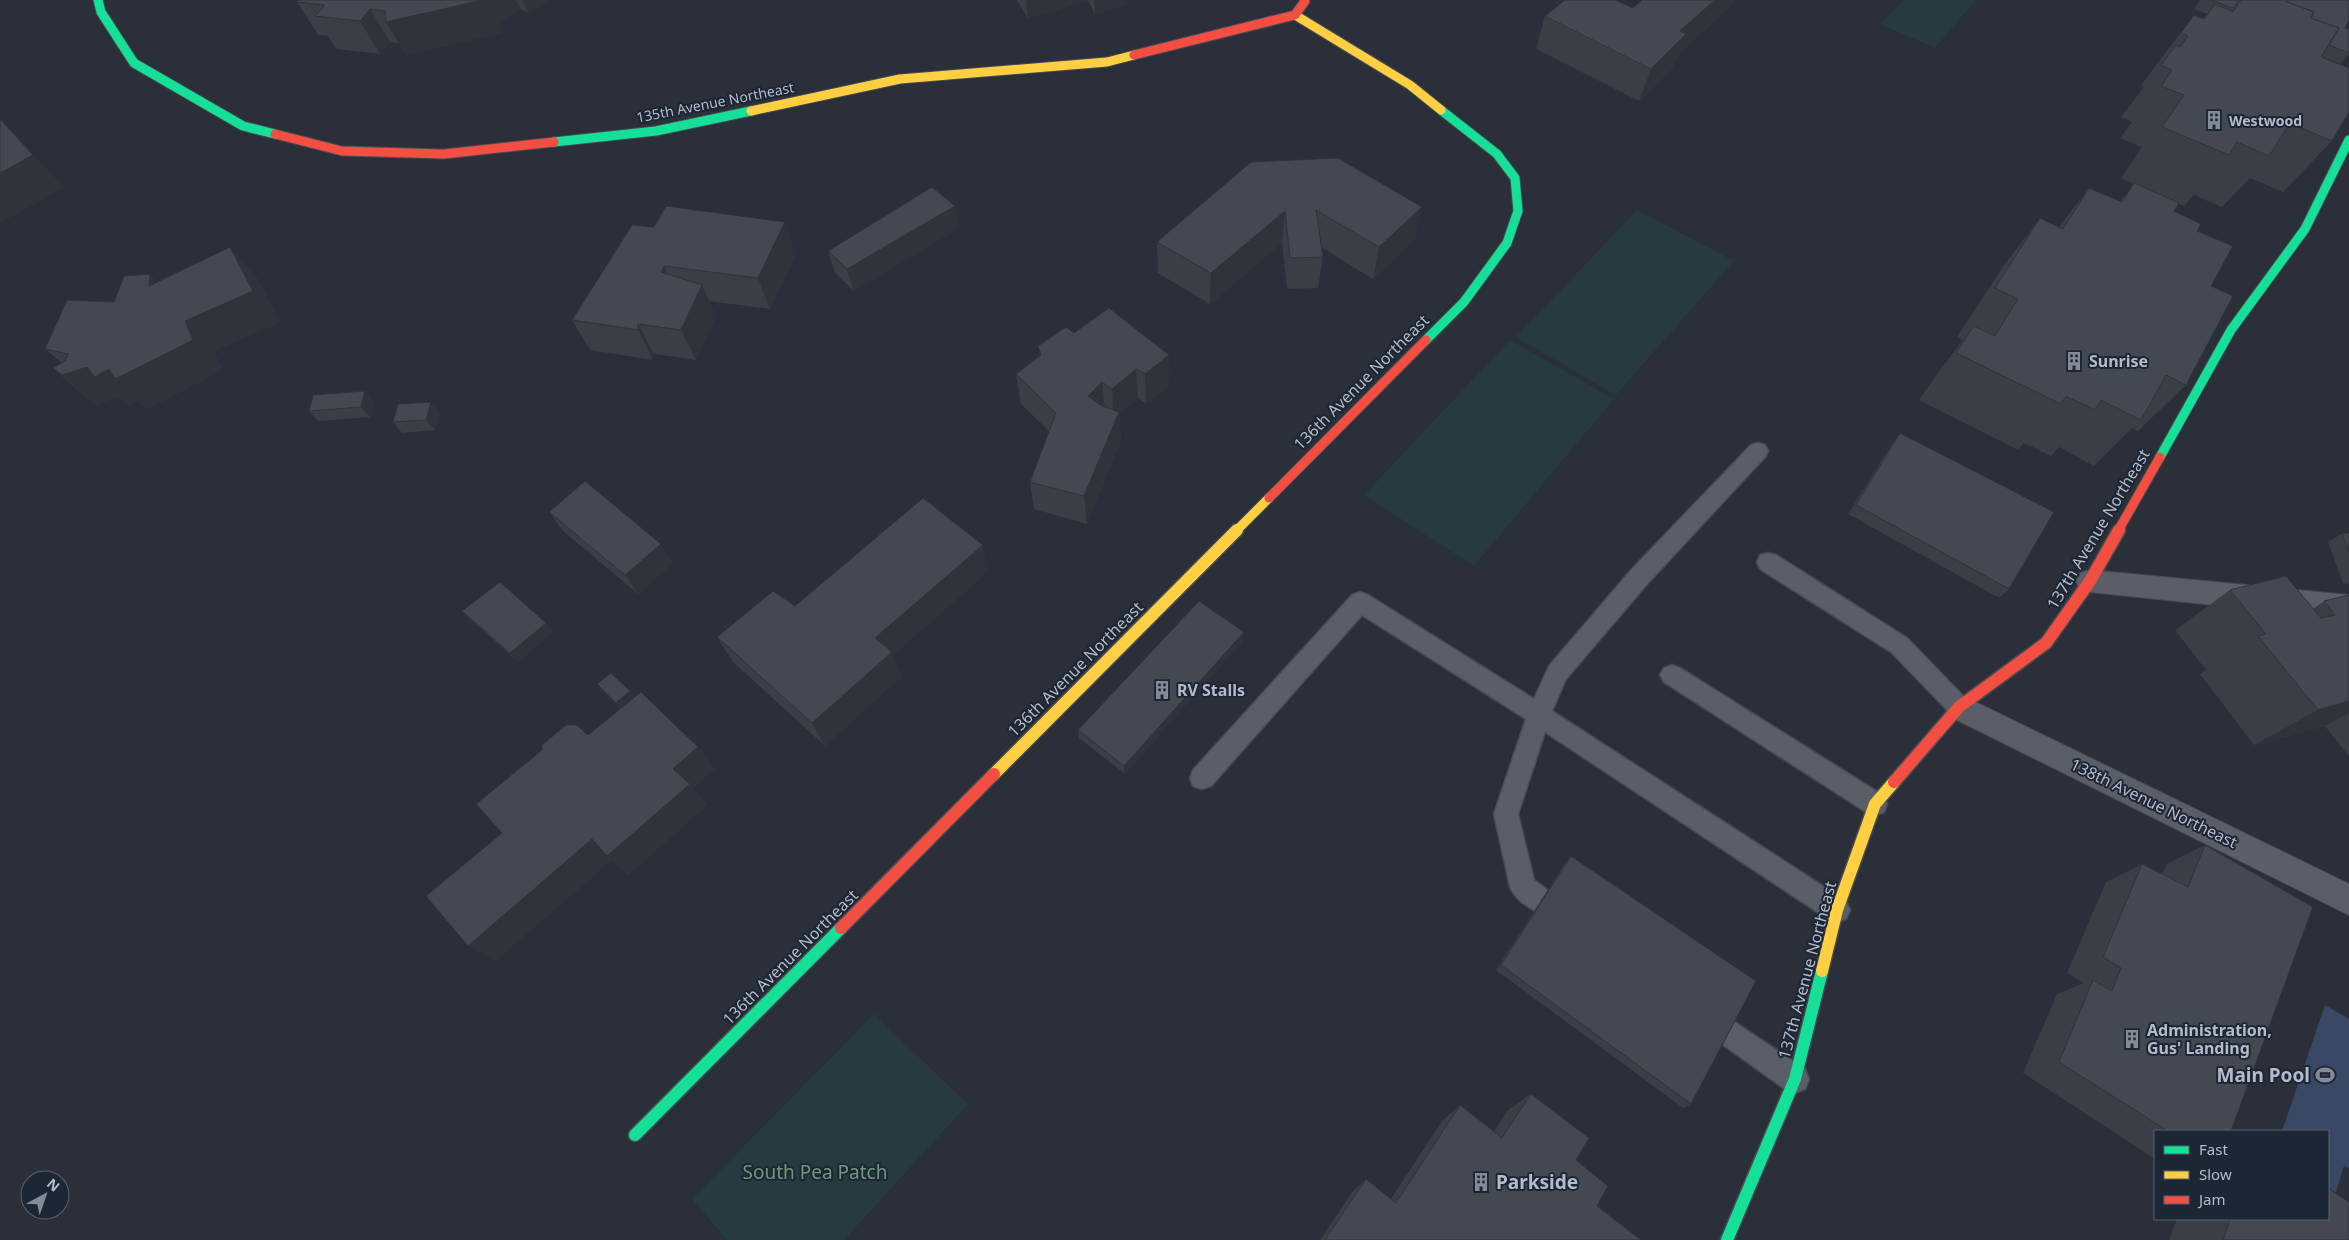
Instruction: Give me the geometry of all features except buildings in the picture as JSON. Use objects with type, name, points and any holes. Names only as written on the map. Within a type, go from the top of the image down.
[{"type":"street","name":"135th Avenue Northeast","points":[[98,0],[101,12],[134,63],[243,126],[342,151],[444,154],[656,132],[900,79],[1107,62],[1295,16]]},
{"type":"street","points":[[1295,16],[1306,0]]},
{"type":"street","name":"136th Avenue Northeast","points":[[635,1136],[1464,302],[1507,243],[1518,211],[1515,178],[1497,154],[1410,85],[1295,16]]},
{"type":"street","name":"137th Avenue Northeast","points":[[1727,1240],[1795,1079],[1837,910],[1875,804],[1959,707],[2046,644],[2090,581],[2231,330],[2306,229],[2349,140]]},
{"type":"street","points":[[2090,581],[2349,607]]},
{"type":"street","name":"138th Avenue Northeast","points":[[1959,707],[2349,900]]},
{"type":"lane","points":[[1541,901],[1523,887],[1506,814],[1539,715],[1557,673],[1640,576],[1758,451]]},
{"type":"lane","points":[[1768,562],[1899,645],[1959,707]]},
{"type":"lane","points":[[1202,778],[1360,602],[1539,715],[1837,910]]},
{"type":"lane","points":[[1672,675],[1875,804]]},
{"type":"lane","points":[[1724,1030],[1795,1079]]},
{"type":"green space","points":[[1904,0],[1975,1],[1935,48],[1880,24]]},
{"type":"green space","points":[[1637,210],[1734,261],[1616,395],[1516,337]]},
{"type":"green space","points":[[1510,340],[1614,399],[1474,566],[1364,495]]},
{"type":"green space","name":"South Pea Patch","points":[[874,1014],[968,1104],[844,1240],[727,1240],[692,1199]]},
{"type":"water","name":"Main Pool","points":[[2325,1005],[2349,1019],[2349,1168],[2344,1166],[2329,1215],[2329,1130],[2282,1130]]},
{"type":"traffic: fast","points":[[98,0],[101,12],[134,63],[243,126],[275,134]]},
{"type":"traffic: fast","points":[[1426,340],[1464,302],[1507,243],[1518,211],[1515,178],[1497,154],[1441,110]]},
{"type":"traffic: fast","points":[[554,142],[656,131],[751,111]]},
{"type":"traffic: fast","points":[[2160,457],[2231,330],[2305,229],[2349,140]]},
{"type":"traffic: fast","points":[[635,1135],[841,928]]},
{"type":"traffic: fast","points":[[1727,1240],[1795,1079],[1822,971]]},
{"type":"traffic: slow","points":[[1295,15],[1410,85],[1441,110]]},
{"type":"traffic: slow","points":[[751,111],[900,79],[1107,62],[1134,55]]},
{"type":"traffic: slow","points":[[994,774],[1269,498]]},
{"type":"traffic: slow","points":[[1822,971],[1837,910],[1875,804],[1894,782]]},
{"type":"traffic: jam","points":[[1134,55],[1295,15],[1305,1]]},
{"type":"traffic: jam","points":[[275,134],[342,151],[444,154],[554,142]]},
{"type":"traffic: jam","points":[[1269,498],[1426,340]]},
{"type":"traffic: jam","points":[[1894,782],[1959,707],[2046,643],[2090,581],[2160,457]]},
{"type":"traffic: jam","points":[[841,928],[994,774]]},
{"type":"place","name":"Westwood","points":[[2214,120]]},
{"type":"place","name":"Sunrise","points":[[2074,361]]},
{"type":"place","name":"RV Stalls","points":[[1162,690]]},
{"type":"place","name":"Administration, Gus' Landing","points":[[2132,1039]]},
{"type":"place","name":"Main Pool","points":[[2325,1075]]},
{"type":"place","name":"Parkside","points":[[1481,1182]]}]
